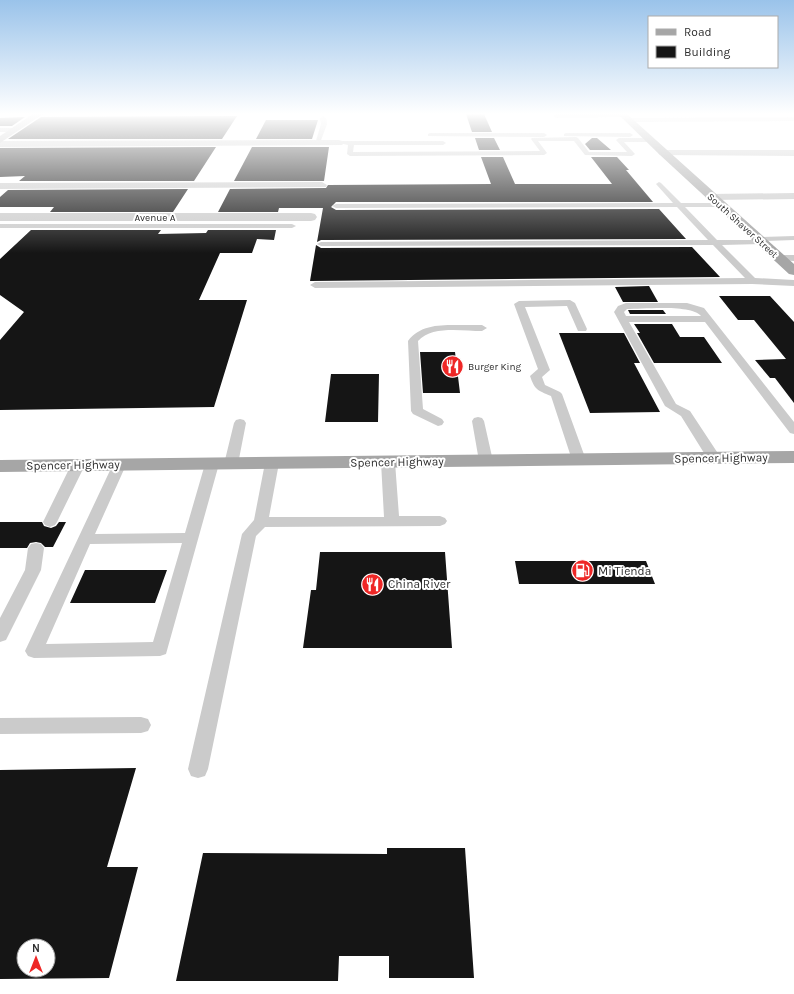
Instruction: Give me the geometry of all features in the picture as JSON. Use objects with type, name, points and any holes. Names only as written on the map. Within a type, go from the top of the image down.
[{"type":"main road","name":"South Shaver Street","points":[[670,160],[794,271]]},
{"type":"main road","name":"Spencer Highway","points":[[0,466],[794,458]]},
{"type":"street","points":[[0,186],[322,185]]},
{"type":"street","points":[[711,197],[794,196]]},
{"type":"street","name":"Avenue A","points":[[0,217],[311,216]]},
{"type":"lane","points":[[659,184],[752,281]]},
{"type":"lane","points":[[336,206],[719,204]]},
{"type":"lane","points":[[0,226],[292,226]]},
{"type":"lane","points":[[321,244],[714,242],[794,238]]},
{"type":"lane","points":[[779,258],[794,258]]},
{"type":"lane","points":[[315,285],[752,281],[794,283]]},
{"type":"lane","points":[[579,460],[556,394],[540,387],[536,376],[544,370],[519,304],[570,303],[582,329]]},
{"type":"lane","points":[[714,458],[686,414],[671,406],[622,319],[619,312],[621,308],[626,306],[687,306],[701,310],[794,430]]},
{"type":"lane","points":[[438,422],[417,411],[413,341],[416,335],[429,330],[482,328]]},
{"type":"lane","points":[[478,421],[486,461]]},
{"type":"lane","points":[[119,465],[34,651],[160,649],[191,538],[240,423]]},
{"type":"lane","points":[[388,462],[392,521]]},
{"type":"lane","points":[[198,769],[249,534],[261,522],[272,463]]},
{"type":"lane","points":[[50,522],[78,465]]},
{"type":"lane","points":[[261,522],[440,520]]},
{"type":"lane","points":[[86,538],[191,538]]},
{"type":"lane","points":[[0,635],[33,570],[36,548]]},
{"type":"lane","points":[[0,726],[141,725]]},
{"type":"building","points":[[0,160],[207,160],[194,181],[19,181],[25,176],[0,177]]},
{"type":"building","points":[[245,160],[327,160],[324,181],[234,181]]},
{"type":"building","points":[[482,160],[505,160],[515,184],[612,184],[594,160],[620,160],[629,170],[626,170],[653,202],[336,202],[331,207],[336,210],[659,209],[686,239],[321,240],[317,242],[323,208],[279,208],[278,212],[218,212],[230,189],[326,188],[328,185],[491,184]]},
{"type":"building","points":[[188,189],[173,212],[50,212],[54,207],[0,207],[0,197],[8,190]]},
{"type":"building","points":[[31,230],[161,230],[158,234],[206,233],[208,230],[276,230],[274,240],[257,239],[252,253],[220,253],[199,300],[247,300],[214,407],[0,410],[0,340],[24,312],[0,295],[0,259]]},
{"type":"building","points":[[316,245],[321,248],[692,247],[720,277],[310,281]]},
{"type":"building","points":[[649,286],[658,302],[623,302],[615,287]]},
{"type":"building","points":[[719,296],[770,296],[794,322],[794,403],[775,378],[770,378],[755,360],[786,359],[754,320],[738,320]]},
{"type":"building","points":[[628,310],[663,310],[666,314],[630,314]]},
{"type":"building","points":[[634,324],[672,324],[680,337],[704,337],[722,363],[654,363],[637,333],[640,333]]},
{"type":"building","points":[[559,333],[624,333],[640,363],[634,363],[660,412],[590,413]]},
{"type":"building","points":[[420,352],[455,352],[460,393],[423,393]]},
{"type":"building","points":[[331,374],[379,374],[378,422],[325,422]]},
{"type":"building","points":[[0,522],[42,522],[44,526],[51,528],[56,526],[59,522],[66,522],[53,547],[45,547],[41,543],[36,542],[30,543],[27,548],[0,548]]},
{"type":"building","points":[[320,552],[445,552],[452,648],[303,648],[311,590],[316,590]]},
{"type":"building","points":[[515,561],[646,561],[655,584],[519,584]]},
{"type":"building","points":[[85,570],[167,570],[155,603],[70,603]]},
{"type":"building","points":[[136,768],[107,867],[138,867],[109,978],[0,979],[0,770]]},
{"type":"building","points":[[387,848],[465,848],[474,978],[389,978],[389,956],[339,956],[338,981],[176,981],[203,853],[387,854]]},
{"type":"place","name":"Burger King","points":[[453,366]]},
{"type":"place","name":"Mi Tienda","points":[[582,571]]},
{"type":"place","name":"China River","points":[[373,584]]}]
